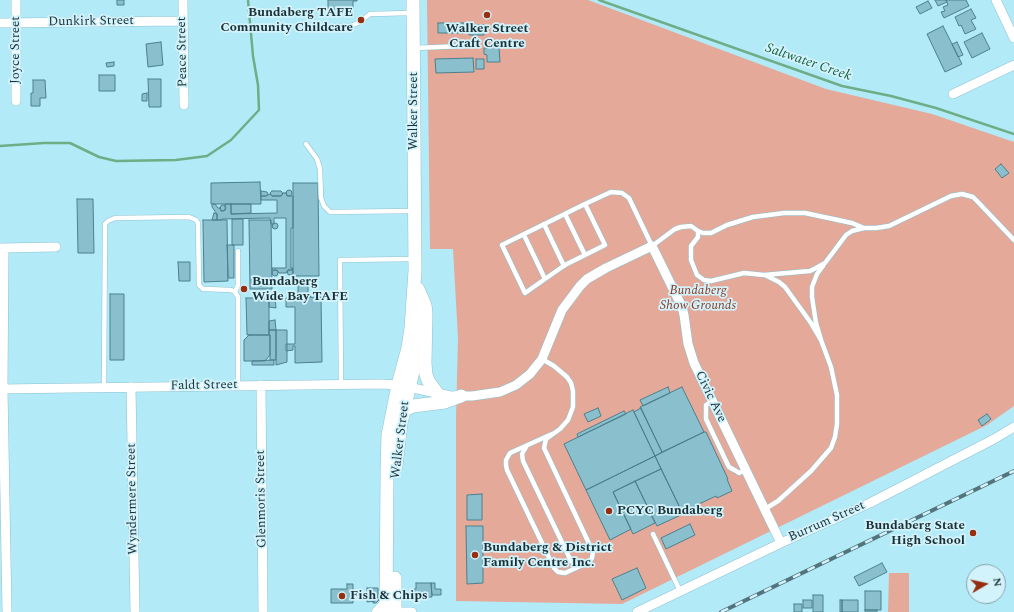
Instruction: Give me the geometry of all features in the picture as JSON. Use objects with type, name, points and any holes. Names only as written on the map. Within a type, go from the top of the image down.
[{"type":"main road","name":"Walker Street","points":[[395,612],[396,455],[404,410],[403,386],[411,328],[415,265],[413,6]]},
{"type":"main road","name":"Walker Street","points":[[386,606],[388,435],[403,386],[419,345],[420,322],[415,265]]},
{"type":"main road","points":[[418,289],[425,305],[426,313],[426,375],[437,393]]},
{"type":"main road","points":[[404,410],[414,406],[445,402],[461,396]]},
{"type":"street","name":"Joyce Street","points":[[16,0],[16,101]]},
{"type":"street","name":"Peace Street","points":[[183,0],[184,104]]},
{"type":"street","points":[[996,0],[1014,38]]},
{"type":"street","name":"Dunkirk Street","points":[[0,23],[183,21]]},
{"type":"street","points":[[953,94],[1014,65]]},
{"type":"street","name":"Faldt Street","points":[[2,389],[384,384],[461,396],[491,394],[516,386],[530,374],[542,359],[562,310],[580,286],[601,270],[652,246]]},
{"type":"street","name":"Civic Ave","points":[[652,246],[682,307],[691,353],[712,401],[781,543]]},
{"type":"street","points":[[7,612],[2,389],[2,248],[56,247]]},
{"type":"street","name":"Glenmoris Street","points":[[261,385],[263,612]]},
{"type":"street","name":"Wyndermere Street","points":[[131,387],[135,612]]},
{"type":"street","name":"Burrum Street","points":[[636,612],[781,543],[870,503],[994,439],[1014,427]]},
{"type":"street","points":[[376,612],[382,606],[386,606]]},
{"type":"street","points":[[395,612],[412,612]]},
{"type":"lane","points":[[324,27],[352,26],[373,13],[413,6]]},
{"type":"lane","points":[[414,48],[464,46]]},
{"type":"lane","points":[[306,144],[317,159],[320,169],[320,198],[324,206],[330,212],[414,211]]},
{"type":"lane","points":[[586,204],[606,245],[564,266],[525,293],[502,245],[524,235],[544,224],[611,192],[618,192],[626,195],[631,201],[652,246],[675,229],[681,227],[691,226],[702,233],[709,233],[738,221],[784,213],[819,215],[852,223],[864,228]]},
{"type":"lane","points":[[764,509],[778,501],[811,471],[831,448],[835,436],[837,424],[837,395],[831,367],[816,323],[812,287],[817,274],[846,235],[852,231],[864,228],[889,226],[951,196],[962,194],[973,197],[1014,240]]},
{"type":"lane","points":[[565,214],[585,255]]},
{"type":"lane","points":[[104,387],[104,229],[105,224],[108,221],[115,218],[193,218],[198,224],[200,285],[203,289],[228,289],[235,292]]},
{"type":"lane","points":[[544,224],[564,266]]},
{"type":"lane","points":[[698,231],[698,235],[691,246],[690,252],[693,269],[697,275],[704,280],[715,280],[744,273],[764,275],[810,271],[825,263]]},
{"type":"lane","points":[[524,235],[545,278]]},
{"type":"lane","points":[[238,251],[238,285],[235,292],[238,301],[238,386]]},
{"type":"lane","points":[[341,384],[340,260],[415,265]]},
{"type":"lane","points":[[764,275],[779,282],[785,288],[811,323],[821,340]]},
{"type":"lane","points":[[542,359],[554,366],[567,377],[571,383],[574,398],[573,407],[568,420],[560,429],[508,455],[506,460],[507,470],[556,571],[567,573],[591,560],[593,552],[545,451],[544,441],[552,434]]},
{"type":"lane","points":[[712,401],[706,405],[706,418],[727,463],[729,467],[736,472],[739,473],[745,470]]},
{"type":"lane","points":[[528,445],[522,451],[523,461],[571,561],[576,566],[583,565]]},
{"type":"lane","points":[[653,534],[680,591]]},
{"type":"green space","name":"Bundaberg Show Grounds","points":[[427,0],[588,0],[826,89],[932,114],[1014,142],[1014,406],[987,425],[622,604],[456,601],[456,417],[458,338],[453,249],[430,249]]},
{"type":"green space","points":[[889,573],[909,573],[909,612],[888,612]]},
{"type":"building","points":[[117,0],[124,0],[124,5],[117,5]]},
{"type":"building","points":[[328,0],[357,1],[353,1],[353,9],[328,9]]},
{"type":"building","points":[[935,0],[946,0],[947,2],[938,6]]},
{"type":"building","points":[[946,0],[966,0],[969,6],[944,18],[941,12],[945,11],[943,7],[948,5]]},
{"type":"building","points":[[928,1],[932,8],[920,14],[916,7]]},
{"type":"building","points":[[971,9],[976,18],[971,20],[976,29],[965,34],[955,17]]},
{"type":"building","points":[[438,23],[464,23],[464,33],[438,33]]},
{"type":"building","points":[[469,25],[484,25],[484,35],[469,35]]},
{"type":"building","points":[[943,26],[962,64],[945,72],[927,34]]},
{"type":"building","points":[[982,33],[990,49],[972,58],[964,42]]},
{"type":"building","points":[[161,42],[163,65],[148,67],[146,44]]},
{"type":"building","points":[[957,42],[963,55],[958,57],[952,44]]},
{"type":"building","points":[[499,47],[500,62],[487,62],[487,55],[484,54],[484,48]]},
{"type":"building","points":[[473,58],[474,72],[436,73],[435,59]]},
{"type":"building","points":[[476,59],[484,59],[484,69],[476,69]]},
{"type":"building","points":[[114,62],[114,66],[107,67],[106,63]]},
{"type":"building","points":[[99,75],[115,75],[115,91],[99,91]]},
{"type":"building","points":[[148,79],[161,79],[161,107],[149,107]]},
{"type":"building","points":[[33,80],[45,80],[46,98],[40,98],[40,106],[31,106]]},
{"type":"building","points":[[147,93],[147,101],[142,101],[142,94]]},
{"type":"building","points":[[1001,164],[1009,173],[1002,178],[995,169]]},
{"type":"building","points":[[260,182],[261,204],[211,204],[211,183]]},
{"type":"building","points":[[293,183],[318,183],[319,276],[293,276]]},
{"type":"building","points":[[289,190],[292,193],[289,196],[286,193]]},
{"type":"building","points":[[261,191],[267,192],[268,194],[266,196],[261,196]]},
{"type":"building","points":[[272,191],[281,191],[283,194],[281,196],[272,196],[270,193]]},
{"type":"building","points":[[283,193],[286,193],[287,196],[293,196],[291,268],[293,268],[293,270],[287,271],[286,273],[279,273],[277,270],[272,270],[272,268],[286,268],[286,218],[274,218],[274,224],[271,224],[270,218],[217,220],[217,214],[212,207],[212,204],[215,204],[221,211],[223,211],[225,210],[225,204],[231,204],[231,214],[277,213],[277,200],[261,200],[261,196],[270,194],[272,196],[281,196]]},
{"type":"building","points":[[77,199],[93,199],[94,253],[78,253]]},
{"type":"building","points":[[231,204],[251,204],[251,213],[231,214]]},
{"type":"building","points":[[223,205],[226,208],[223,211],[220,208]]},
{"type":"building","points":[[214,213],[217,214],[217,220],[212,220]]},
{"type":"building","points":[[232,219],[243,219],[243,245],[232,245]]},
{"type":"building","points":[[203,220],[227,220],[228,281],[204,282]]},
{"type":"building","points":[[249,220],[271,220],[272,289],[250,289]]},
{"type":"building","points":[[275,223],[278,226],[275,229],[272,226]]},
{"type":"building","points":[[227,245],[234,245],[234,278],[228,278]]},
{"type":"building","points":[[178,262],[190,262],[190,281],[179,281]]},
{"type":"building","points":[[290,269],[293,272],[290,275],[287,272]]},
{"type":"building","points":[[275,270],[278,273],[275,276],[272,273]]},
{"type":"building","points":[[298,285],[308,285],[308,294],[310,294],[311,297],[298,298]]},
{"type":"building","points":[[110,294],[124,294],[124,360],[110,360]]},
{"type":"building","points":[[321,297],[322,362],[295,363],[295,346],[293,346],[293,350],[286,351],[286,344],[295,344],[295,307],[286,307],[286,298]]},
{"type":"building","points":[[246,298],[269,298],[269,335],[247,335]]},
{"type":"building","points":[[269,298],[275,298],[276,308],[269,307]]},
{"type":"building","points":[[275,320],[276,330],[269,330],[269,321]]},
{"type":"building","points":[[269,330],[276,330],[276,360],[270,360]]},
{"type":"building","points":[[276,330],[287,330],[287,362],[276,365]]},
{"type":"building","points":[[249,335],[270,335],[270,355],[265,361],[244,361],[244,340]]},
{"type":"building","points":[[274,360],[274,365],[252,365],[252,361]]},
{"type":"building","points":[[668,387],[670,393],[643,406],[640,400]]},
{"type":"building","points":[[682,387],[704,432],[662,452],[640,407]]},
{"type":"building","points":[[598,408],[601,416],[588,422],[584,414]]},
{"type":"building","points":[[641,408],[662,452],[655,456],[634,412]]},
{"type":"building","points":[[633,410],[655,456],[586,490],[564,444]]},
{"type":"building","points":[[624,411],[626,414],[578,437],[577,434]]},
{"type":"building","points":[[987,414],[991,419],[982,426],[978,420]]},
{"type":"building","points":[[706,432],[732,491],[717,498],[716,496],[682,512],[655,456]]},
{"type":"building","name":"PCYC Bundaberg","points":[[655,456],[661,469],[613,492],[631,529],[610,540],[586,490]]},
{"type":"building","points":[[661,469],[683,514],[657,526],[635,481]]},
{"type":"building","points":[[635,481],[655,523],[633,534],[613,492]]},
{"type":"building","points":[[482,494],[482,520],[467,520],[467,495]]},
{"type":"building","points":[[690,524],[695,535],[666,549],[661,538]]},
{"type":"building","name":"Bundaberg & District Family Centre Inc.","points":[[466,526],[483,526],[483,583],[467,584]]},
{"type":"building","points":[[882,563],[887,572],[859,586],[854,577]]},
{"type":"building","points":[[637,568],[646,588],[622,600],[612,579]]},
{"type":"building","points":[[416,583],[431,583],[432,597],[414,597]]},
{"type":"building","points":[[431,583],[435,583],[435,589],[441,589],[441,595],[432,595]]},
{"type":"building","name":"Fish & Chips","points":[[347,584],[353,584],[353,603],[331,603],[331,589],[347,589]]},
{"type":"building","points":[[367,588],[378,588],[378,597],[375,601],[367,602]]},
{"type":"building","points":[[865,591],[881,591],[881,610],[865,610]]},
{"type":"building","points":[[813,595],[823,595],[823,612],[813,612]]},
{"type":"building","points":[[377,597],[379,597],[379,600],[376,603],[373,603],[373,601],[377,599]]},
{"type":"building","points":[[803,600],[812,600],[812,608],[803,608]]},
{"type":"building","points":[[840,600],[842,600],[842,612],[840,612]]},
{"type":"building","points":[[842,600],[858,600],[858,612],[842,612]]},
{"type":"building","points":[[794,604],[802,604],[802,612],[794,612]]},
{"type":"building","points":[[865,610],[877,610],[877,612],[865,612]]},
{"type":"waterway","name":"Saltwater Creek","points":[[0,146],[70,143],[99,157],[116,161],[176,160],[207,156],[231,140],[259,110],[258,85],[253,56],[248,0]]},
{"type":"waterway","name":"Saltwater Creek","points":[[599,0],[842,86],[891,96],[936,108],[1014,134]]},
{"type":"railway","points":[[721,612],[1014,471]]},
{"type":"place","name":"Walker Street Craft Centre","points":[[487,15]]},
{"type":"place","name":"Bundaberg TAFE Community Childcare","points":[[361,20]]},
{"type":"place","name":"Bundaberg Wide Bay TAFE","points":[[244,289]]},
{"type":"place","name":"PCYC Bundaberg","points":[[609,511]]},
{"type":"place","name":"Bundaberg State High School","points":[[973,533]]},
{"type":"place","name":"Bundaberg & District Family Centre Inc.","points":[[475,555]]},
{"type":"place","name":"Fish & Chips","points":[[342,596]]}]
